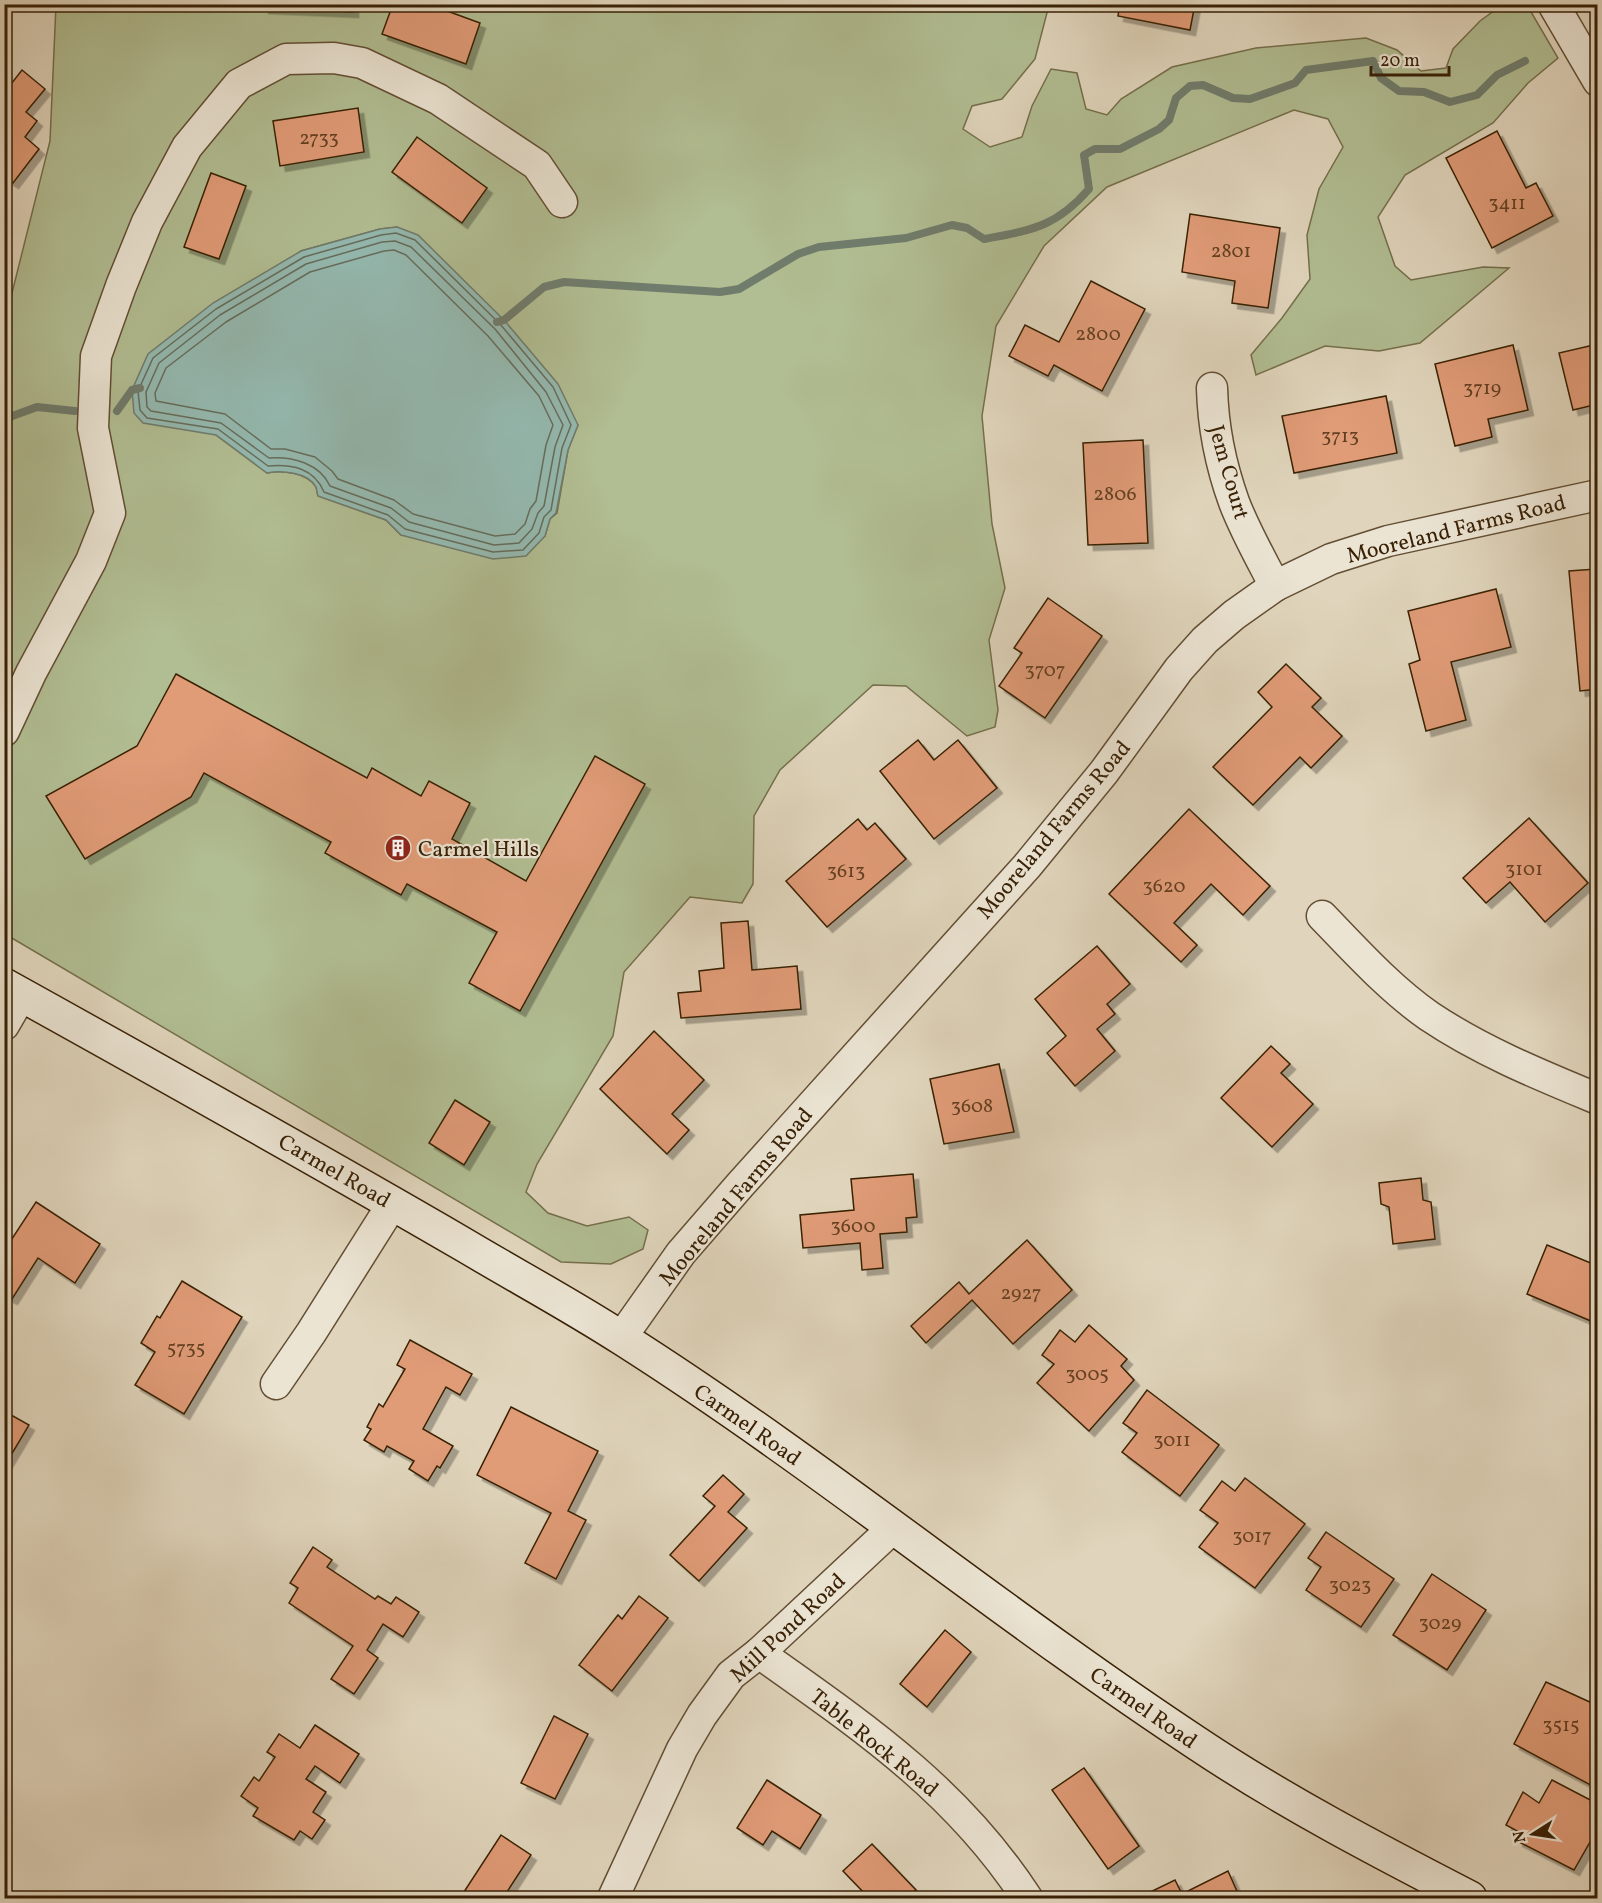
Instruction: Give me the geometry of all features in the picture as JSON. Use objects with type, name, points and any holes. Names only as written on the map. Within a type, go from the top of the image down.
[{"type":"main road","name":"Carmel Road","points":[[13,989],[306,1153],[621,1338],[744,1420],[1101,1678],[1198,1745],[1276,1793],[1470,1899]]},
{"type":"street","points":[[1553,4],[1598,81]]},
{"type":"street","points":[[4,731],[31,673],[91,561],[110,513],[93,428],[96,357],[121,286],[147,222],[187,147],[239,84],[286,59],[334,58],[362,63],[438,99],[537,165],[562,202]]},
{"type":"street","name":"Jem Court","points":[[1212,388],[1222,460],[1233,500],[1275,586]]},
{"type":"street","name":"Mooreland Farms Road","points":[[621,1338],[681,1253],[1035,857],[1104,772],[1179,669],[1205,640],[1234,615],[1275,586],[1331,559],[1388,541],[1598,495]]},
{"type":"street","points":[[1322,916],[1379,975],[1429,1015],[1483,1049],[1598,1099]]},
{"type":"street","points":[[4,1025],[13,989]]},
{"type":"street","points":[[276,1384],[393,1203]]},
{"type":"street","name":"Mill Pond Road","points":[[613,1899],[682,1749],[702,1715],[731,1675],[759,1653],[894,1527]]},
{"type":"street","name":"Table Rock Road","points":[[759,1653],[895,1752],[952,1804],[986,1842],[1027,1899]]},
{"type":"green space","points":[[56,5],[1049,5],[1035,59],[1002,99],[972,106],[963,129],[990,147],[1022,137],[1032,106],[1051,69],[1077,73],[1086,109],[1107,115],[1121,99],[1172,67],[1256,48],[1366,38],[1397,50],[1421,71],[1446,68],[1453,49],[1480,21],[1502,5],[1527,5],[1558,58],[1528,83],[1493,123],[1405,175],[1378,217],[1395,266],[1411,280],[1483,267],[1509,268],[1420,343],[1379,351],[1325,346],[1256,375],[1251,355],[1310,279],[1307,235],[1319,189],[1343,147],[1328,119],[1294,110],[1107,187],[1044,246],[996,326],[982,416],[992,524],[1005,588],[989,640],[998,710],[995,727],[967,736],[906,686],[873,685],[780,770],[754,816],[753,884],[742,903],[690,897],[624,972],[613,1036],[537,1164],[526,1192],[548,1213],[587,1226],[629,1217],[648,1230],[643,1249],[611,1264],[561,1262],[5,934],[5,316],[50,141]],"holes":[[[397,227],[578,425],[568,450],[557,513],[550,519],[545,536],[401,535],[386,520],[318,496],[316,487],[307,478],[286,472],[267,473],[216,435],[301,251],[380,229]]]},
{"type":"water","points":[[397,227],[418,235],[504,320],[558,384],[578,425],[568,450],[556,513],[550,519],[545,536],[526,556],[493,559],[401,535],[386,520],[318,496],[312,482],[301,475],[287,472],[267,473],[216,435],[143,423],[134,413],[132,390],[148,354],[213,303],[301,251],[380,229]]},
{"type":"building","points":[[263,4],[353,4],[353,12],[263,8]]},
{"type":"building","points":[[393,4],[428,4],[480,23],[466,64],[382,34]]},
{"type":"building","points":[[1120,4],[1195,4],[1190,30],[1118,16]]},
{"type":"building","points":[[22,70],[45,89],[26,112],[37,121],[25,137],[39,149],[13,183],[4,177],[4,93]]},
{"type":"building","points":[[358,108],[364,152],[280,166],[273,121]]},
{"type":"building","points":[[1497,131],[1526,188],[1536,183],[1553,216],[1492,248],[1446,158]]},
{"type":"building","points":[[417,137],[487,188],[462,223],[392,172]]},
{"type":"building","points":[[211,173],[246,186],[219,259],[184,247]]},
{"type":"building","points":[[1190,214],[1280,228],[1268,308],[1232,303],[1235,281],[1182,272]]},
{"type":"building","points":[[1091,281],[1145,309],[1102,391],[1054,365],[1048,376],[1009,356],[1025,325],[1059,342]]},
{"type":"building","points":[[1598,344],[1598,404],[1573,410],[1559,353]]},
{"type":"building","points":[[1513,345],[1528,410],[1488,419],[1492,437],[1455,446],[1435,364]]},
{"type":"building","points":[[1386,396],[1397,453],[1294,473],[1282,416]]},
{"type":"building","points":[[1143,440],[1148,543],[1088,545],[1083,443]]},
{"type":"building","points":[[1596,569],[1598,689],[1580,691],[1569,571]]},
{"type":"building","points":[[1496,589],[1511,647],[1451,662],[1466,720],[1426,731],[1409,664],[1420,660],[1408,611]]},
{"type":"building","points":[[1048,598],[1102,636],[1045,718],[999,686],[1022,653],[1014,648]]},
{"type":"building","points":[[1286,664],[1321,698],[1312,707],[1342,736],[1311,768],[1300,757],[1253,805],[1213,767],[1272,707],[1258,692]]},
{"type":"building","name":"Carmel Hills","points":[[176,674],[367,778],[372,768],[421,796],[429,781],[470,803],[452,839],[526,881],[595,756],[645,784],[520,1011],[469,983],[497,932],[407,884],[401,895],[325,853],[331,842],[204,773],[191,797],[85,859],[46,796],[137,746]]},
{"type":"building","points":[[918,740],[934,760],[958,740],[997,788],[934,839],[880,771]]},
{"type":"building","points":[[1189,809],[1270,886],[1243,915],[1211,884],[1174,923],[1197,945],[1181,962],[1109,894]]},
{"type":"building","points":[[1529,818],[1588,883],[1545,922],[1510,882],[1486,903],[1463,878]]},
{"type":"building","points":[[858,819],[867,830],[875,823],[906,859],[827,927],[786,881]]},
{"type":"building","points":[[748,921],[752,970],[797,966],[801,1009],[681,1018],[678,993],[701,991],[699,971],[724,968],[721,923]]},
{"type":"building","points":[[1097,946],[1130,984],[1107,1004],[1115,1014],[1097,1029],[1115,1051],[1075,1086],[1047,1053],[1066,1036],[1035,999]]},
{"type":"building","points":[[654,1031],[704,1080],[672,1114],[689,1130],[667,1154],[600,1089]]},
{"type":"building","points":[[1271,1046],[1290,1064],[1281,1073],[1313,1104],[1272,1147],[1221,1098]]},
{"type":"building","points":[[999,1064],[1014,1132],[944,1144],[930,1079]]},
{"type":"building","points":[[455,1100],[490,1122],[464,1165],[429,1143]]},
{"type":"building","points":[[913,1174],[917,1217],[906,1218],[907,1232],[880,1234],[883,1268],[862,1270],[860,1243],[803,1248],[800,1215],[854,1210],[851,1179]]},
{"type":"building","points":[[1421,1178],[1423,1200],[1431,1202],[1435,1239],[1393,1244],[1389,1207],[1381,1204],[1379,1183]]},
{"type":"building","points":[[36,1202],[100,1244],[75,1283],[38,1258],[12,1299],[4,1295],[4,1251]]},
{"type":"building","points":[[1027,1240],[1072,1290],[1013,1344],[972,1300],[926,1343],[911,1326],[959,1282],[969,1294]]},
{"type":"building","points":[[1547,1245],[1598,1266],[1598,1324],[1527,1294]]},
{"type":"building","points":[[182,1281],[242,1317],[184,1414],[135,1385],[155,1352],[141,1343],[157,1316],[160,1318]]},
{"type":"building","points":[[1089,1325],[1127,1359],[1121,1366],[1134,1380],[1089,1431],[1037,1383],[1054,1364],[1042,1355],[1060,1330],[1075,1342]]},
{"type":"building","points":[[410,1340],[472,1374],[460,1395],[446,1387],[423,1429],[453,1446],[440,1468],[437,1466],[428,1481],[409,1469],[414,1461],[387,1446],[384,1452],[364,1440],[371,1429],[367,1427],[379,1404],[383,1407],[405,1369],[397,1365]]},
{"type":"building","points":[[1147,1390],[1219,1445],[1180,1496],[1122,1452],[1137,1433],[1123,1423]]},
{"type":"building","points":[[511,1407],[598,1451],[568,1511],[586,1520],[556,1579],[525,1563],[551,1513],[477,1475]]},
{"type":"building","points":[[4,1411],[29,1425],[4,1467]]},
{"type":"building","points":[[723,1475],[744,1494],[728,1512],[747,1528],[699,1581],[670,1555],[715,1506],[703,1496]]},
{"type":"building","points":[[1245,1478],[1305,1524],[1255,1588],[1199,1547],[1218,1523],[1200,1510],[1222,1481],[1235,1491]]},
{"type":"building","points":[[1326,1532],[1394,1579],[1361,1627],[1306,1590],[1321,1567],[1308,1558]]},
{"type":"building","points":[[313,1547],[332,1560],[327,1567],[375,1599],[378,1596],[391,1604],[396,1597],[419,1612],[403,1637],[383,1624],[367,1650],[378,1658],[354,1694],[331,1679],[353,1646],[289,1603],[298,1588],[290,1583]]},
{"type":"building","points":[[1432,1574],[1486,1610],[1447,1670],[1393,1635]]},
{"type":"building","points":[[639,1596],[668,1618],[612,1691],[579,1665],[618,1615],[622,1619]]},
{"type":"building","points":[[945,1630],[971,1652],[927,1707],[900,1684]]},
{"type":"building","points":[[1546,1682],[1592,1703],[1598,1696],[1598,1789],[1514,1744]]},
{"type":"building","points":[[554,1716],[588,1734],[555,1799],[521,1783]]},
{"type":"building","points":[[315,1725],[359,1754],[340,1783],[315,1766],[306,1779],[326,1792],[313,1812],[325,1820],[312,1839],[300,1831],[294,1840],[253,1816],[258,1808],[241,1796],[254,1777],[259,1781],[275,1757],[267,1752],[279,1734],[300,1748]]},
{"type":"building","points":[[1084,1768],[1139,1846],[1108,1869],[1052,1790]]},
{"type":"building","points":[[767,1780],[821,1815],[800,1849],[772,1831],[763,1845],[737,1828]]},
{"type":"building","points":[[1552,1780],[1598,1804],[1598,1828],[1574,1870],[1517,1841],[1521,1833],[1506,1825],[1523,1792],[1539,1803]]},
{"type":"building","points":[[501,1835],[531,1855],[503,1898],[460,1898]]},
{"type":"building","points":[[872,1844],[916,1890],[907,1898],[869,1898],[843,1871]]},
{"type":"building","points":[[1228,1871],[1240,1898],[1140,1897],[1175,1880],[1182,1894]]},
{"type":"waterway","points":[[497,322],[504,320],[544,287],[564,282],[720,292],[739,289],[798,254],[819,247],[906,238],[952,225],[967,228],[984,239],[1042,225],[1065,212],[1089,189],[1084,155],[1095,149],[1120,149],[1159,129],[1169,120],[1176,98],[1190,86],[1203,85],[1233,98],[1250,99],[1295,83],[1306,70],[1373,61],[1381,78],[1399,91],[1424,92],[1450,102],[1477,95],[1497,75],[1525,61]]},
{"type":"waterway","points":[[117,411],[132,390],[140,388]]},
{"type":"waterway","points":[[4,419],[37,407],[75,411]]},
{"type":"place","name":"Carmel Hills","points":[[398,848]]}]
